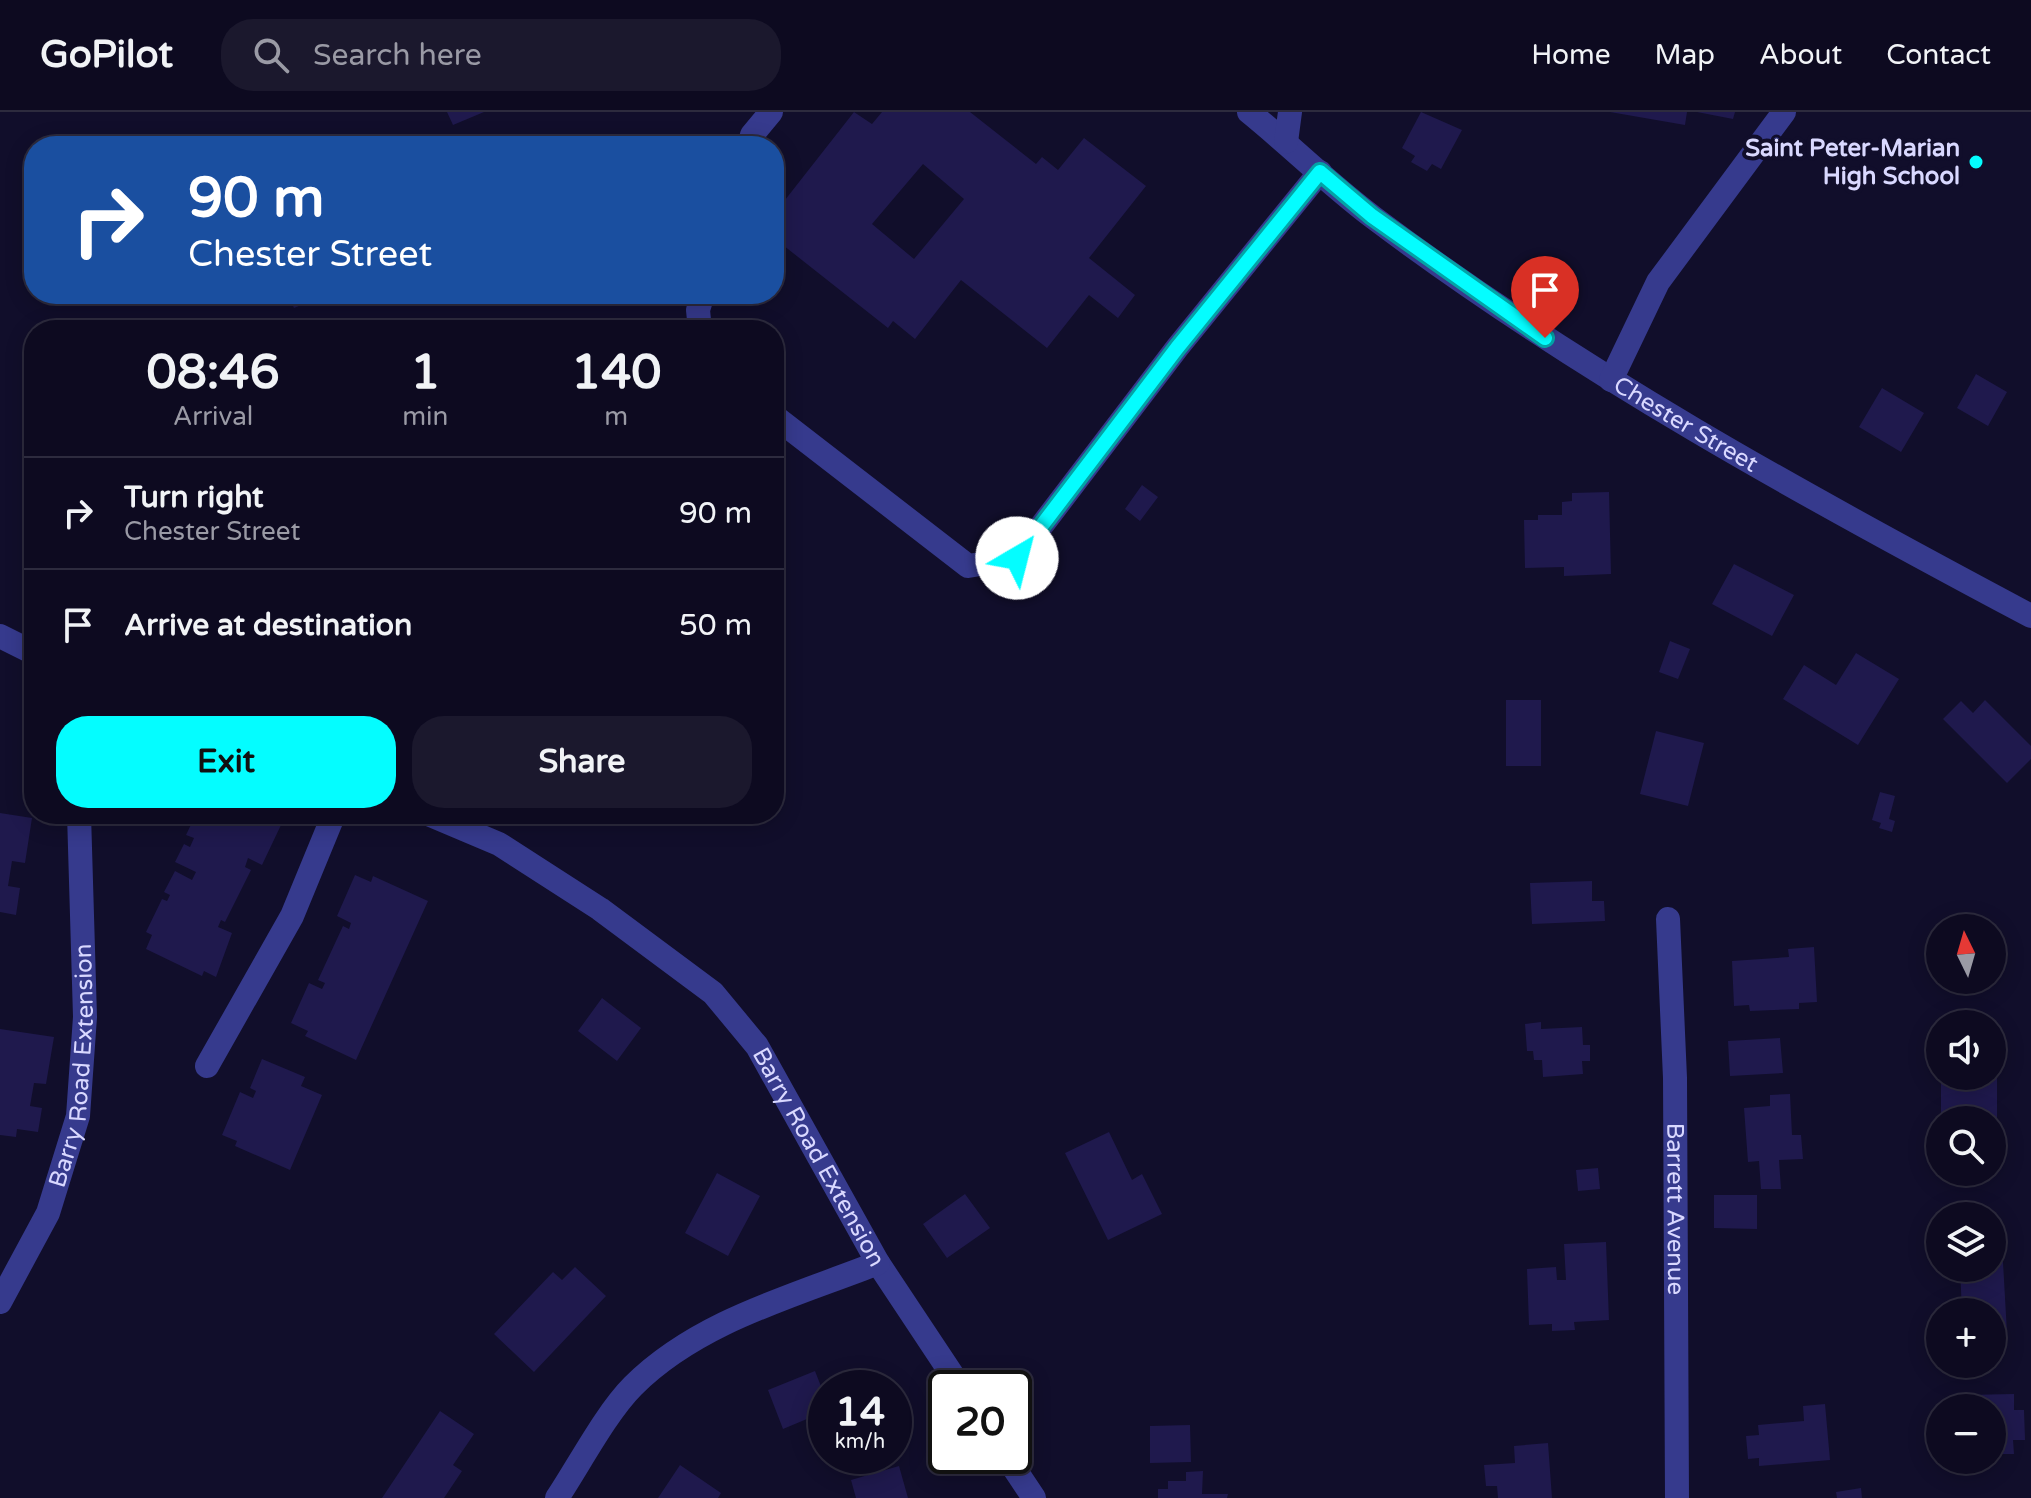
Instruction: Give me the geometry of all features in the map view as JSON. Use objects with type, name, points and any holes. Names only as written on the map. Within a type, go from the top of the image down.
[{"type":"street","points":[[752,136],[771,112]]},
{"type":"street","name":"Chester Street","points":[[1249,112],[1372,216],[1611,380],[1773,475],[2031,616]]},
{"type":"street","points":[[1286,142],[1290,112]]},
{"type":"street","points":[[1611,380],[1658,282],[1784,112]]},
{"type":"street","points":[[784,424],[968,566],[1017,558],[1177,348],[1320,172]]},
{"type":"street","points":[[0,636],[24,648]]},
{"type":"street","name":"Barry Road Extension","points":[[0,1302],[48,1213],[78,1116],[85,1017],[79,824]]},
{"type":"street","points":[[207,1066],[292,916],[330,824]]},
{"type":"street","name":"Barry Road Extension","points":[[485,825],[713,993],[757,1046],[878,1263],[732,1321],[657,1365],[630,1389],[557,1498]]},
{"type":"street","name":"Barrett Avenue","points":[[1668,919],[1675,1078],[1677,1498]]},
{"type":"street","points":[[878,1263],[949,1370]]},
{"type":"street","points":[[1018,1474],[1034,1498]]},
{"type":"building","points":[[447,112],[484,112],[453,125]]},
{"type":"building","points":[[854,112],[872,124],[882,112],[970,112],[1036,164],[1042,157],[1058,170],[1084,138],[1146,186],[1089,258],[1135,295],[1118,318],[1089,295],[1047,348],[961,280],[915,339],[893,321],[888,328],[784,246],[784,201]],"holes":[[[923,164],[964,199],[914,259],[872,224]]]},
{"type":"building","points":[[1421,112],[1462,130],[1441,169],[1432,164],[1427,171],[1411,162],[1415,156],[1402,148]]},
{"type":"building","points":[[1610,112],[1687,112],[1685,125]]},
{"type":"building","points":[[1697,112],[1735,112],[1733,119]]},
{"type":"building","points":[[1976,374],[2007,392],[1988,426],[1957,408]]},
{"type":"building","points":[[1882,388],[1924,413],[1901,452],[1859,427]]},
{"type":"building","points":[[1142,485],[1158,497],[1140,521],[1125,509]]},
{"type":"building","points":[[1609,492],[1611,574],[1564,576],[1564,567],[1525,568],[1524,520],[1538,520],[1538,515],[1562,515],[1562,502],[1572,501],[1572,493]]},
{"type":"building","points":[[1734,564],[1794,595],[1772,636],[1712,604]]},
{"type":"building","points":[[1670,641],[1690,649],[1678,679],[1659,672]]},
{"type":"building","points":[[1856,653],[1899,679],[1858,745],[1783,699],[1804,665],[1836,685]]},
{"type":"building","points":[[1506,700],[1541,700],[1541,766],[1506,766]]},
{"type":"building","points":[[1985,700],[2031,746],[2031,759],[2007,783],[1943,719],[1961,701],[1973,713]]},
{"type":"building","points":[[1656,731],[1704,743],[1688,806],[1640,794]]},
{"type":"building","points":[[1880,792],[1895,796],[1889,819],[1895,821],[1892,832],[1879,828],[1881,823],[1872,820]]},
{"type":"building","points":[[0,813],[24,817],[24,824],[31,824],[25,863],[12,861],[8,886],[20,888],[16,915],[0,912]]},
{"type":"building","points":[[191,824],[281,825],[262,865],[248,858],[245,867],[251,870],[225,922],[221,920],[218,927],[232,933],[216,977],[204,971],[202,976],[146,949],[152,935],[146,932],[162,899],[167,901],[170,895],[164,892],[175,871],[192,880],[196,872],[175,862],[184,844],[190,847],[194,838],[186,835]]},
{"type":"building","points":[[355,875],[371,882],[373,876],[428,901],[356,1060],[305,1036],[308,1031],[291,1023],[309,983],[322,989],[325,983],[318,980],[343,926],[349,929],[351,923],[337,916]]},
{"type":"building","points":[[1592,881],[1592,901],[1604,901],[1605,921],[1532,924],[1530,883]]},
{"type":"building","points":[[1814,947],[1817,1002],[1799,1003],[1799,1009],[1750,1011],[1749,1005],[1734,1006],[1732,961],[1789,957],[1788,949]]},
{"type":"building","points":[[602,998],[641,1028],[617,1061],[578,1031]]},
{"type":"building","points":[[1541,1022],[1541,1029],[1582,1027],[1583,1045],[1590,1045],[1590,1061],[1582,1061],[1583,1074],[1543,1077],[1542,1060],[1534,1060],[1533,1051],[1527,1051],[1525,1024]]},
{"type":"building","points":[[0,1029],[54,1037],[46,1084],[34,1083],[30,1106],[42,1108],[38,1132],[17,1129],[16,1137],[0,1135]]},
{"type":"building","points":[[1780,1038],[1783,1073],[1730,1076],[1728,1041]]},
{"type":"building","points":[[262,1059],[305,1077],[301,1086],[322,1095],[290,1170],[235,1146],[237,1141],[222,1135],[240,1092],[253,1098],[256,1091],[250,1088]]},
{"type":"building","points":[[1941,1090],[1997,1090],[1997,1106],[1941,1106]]},
{"type":"building","points":[[1790,1094],[1792,1135],[1801,1135],[1803,1159],[1779,1160],[1781,1189],[1761,1189],[1759,1161],[1748,1162],[1744,1108],[1770,1106],[1770,1095]]},
{"type":"building","points":[[1109,1132],[1132,1180],[1142,1174],[1162,1214],[1108,1240],[1065,1153]]},
{"type":"building","points":[[1598,1168],[1600,1189],[1578,1191],[1576,1170]]},
{"type":"building","points":[[717,1173],[760,1196],[728,1256],[685,1233]]},
{"type":"building","points":[[965,1194],[990,1228],[947,1258],[923,1224]]},
{"type":"building","points":[[1714,1195],[1757,1195],[1757,1229],[1714,1228]]},
{"type":"building","points":[[1606,1242],[1609,1320],[1574,1322],[1575,1330],[1552,1331],[1552,1324],[1529,1325],[1527,1269],[1556,1267],[1557,1280],[1566,1280],[1564,1244]]},
{"type":"building","points":[[575,1267],[606,1296],[534,1372],[494,1334],[553,1272],[562,1280]]},
{"type":"building","points":[[1961,1282],[2004,1282],[2005,1298],[1961,1298]]},
{"type":"building","points":[[808,1374],[808,1419],[783,1429],[768,1390]]},
{"type":"building","points":[[2006,1394],[2014,1394],[2014,1410],[2024,1410],[2025,1440],[2013,1440],[2014,1454],[2006,1454]]},
{"type":"building","points":[[1825,1404],[1830,1460],[1759,1466],[1759,1458],[1748,1459],[1746,1436],[1759,1435],[1758,1425],[1804,1421],[1803,1406]]},
{"type":"building","points":[[440,1411],[474,1434],[453,1465],[462,1471],[444,1498],[382,1498]]},
{"type":"building","points":[[1190,1425],[1191,1462],[1150,1463],[1150,1426]]},
{"type":"building","points":[[1548,1443],[1552,1498],[1498,1498],[1497,1486],[1486,1486],[1484,1465],[1515,1463],[1514,1446]]},
{"type":"building","points":[[680,1465],[721,1493],[718,1498],[658,1498]]},
{"type":"building","points":[[1203,1471],[1202,1494],[1228,1494],[1227,1498],[1158,1498],[1158,1489],[1168,1489],[1168,1481],[1186,1481],[1186,1472]]},
{"type":"building","points":[[872,1474],[901,1474],[908,1498],[856,1498],[851,1480]]},
{"type":"building","points":[[1861,1488],[1862,1498],[1837,1498],[1836,1492]]},
{"type":"place","name":"Saint Peter-Marian High School","points":[[1976,162]]},
{"type":"route","points":[[1017,558],[1177,348],[1320,172],[1372,216],[1545,338]]}]
